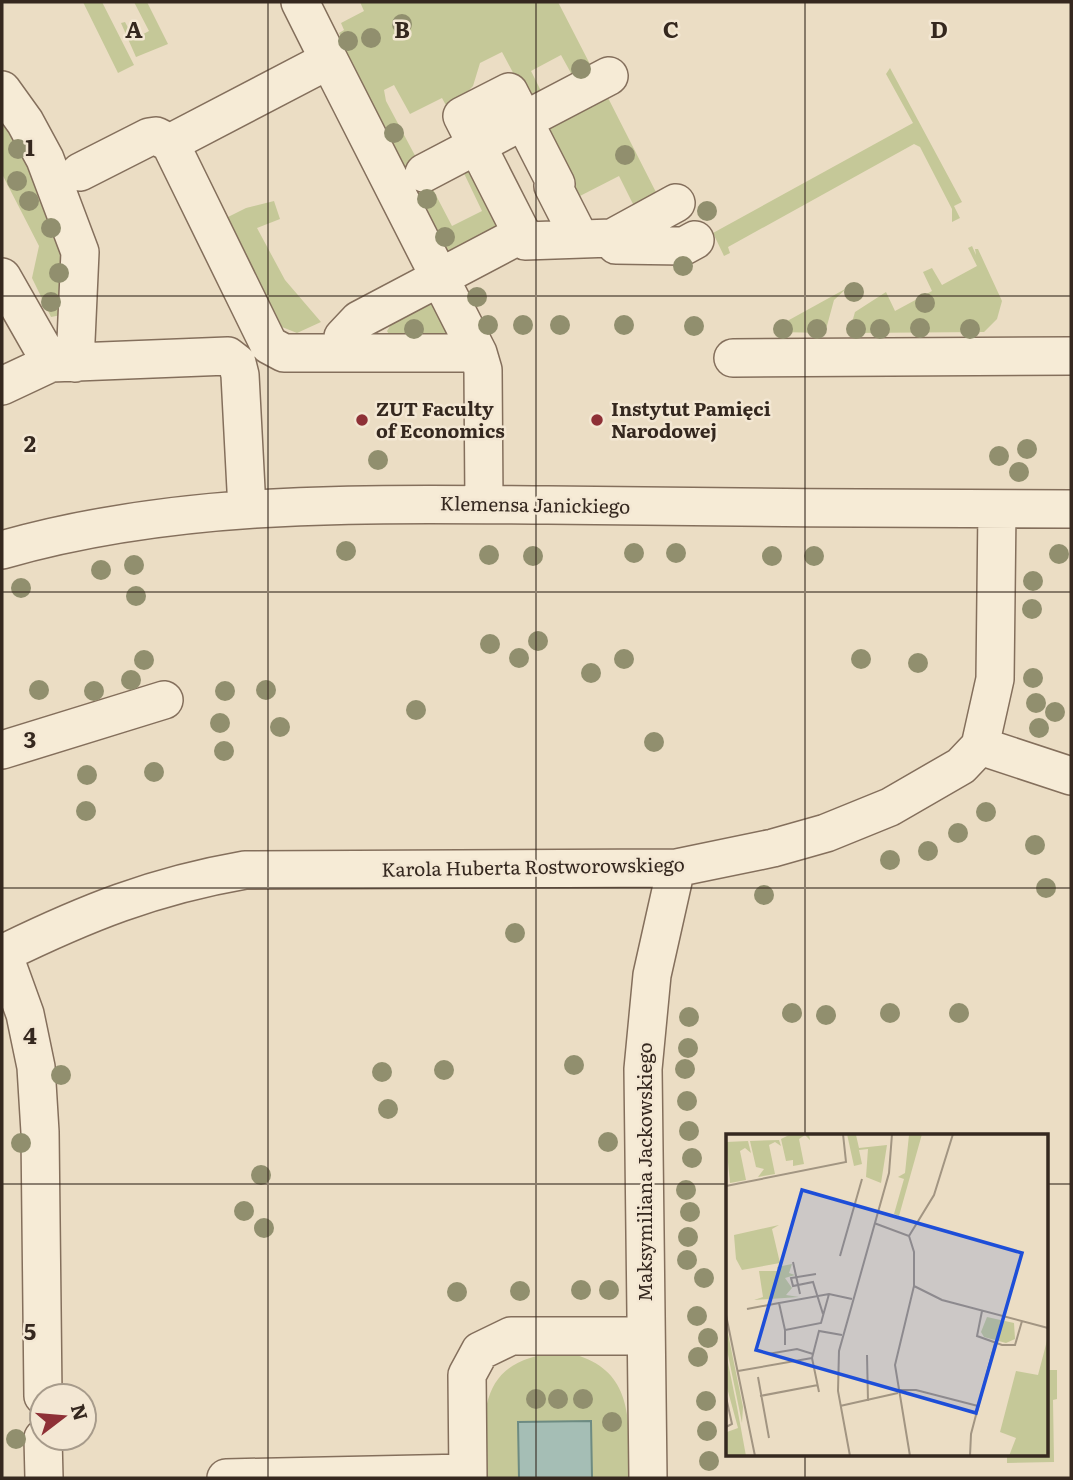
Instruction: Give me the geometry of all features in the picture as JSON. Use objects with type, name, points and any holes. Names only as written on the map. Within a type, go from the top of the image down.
[{"type":"street","points":[[300,2],[328,60],[411,180],[440,278],[478,353],[483,370],[484,504]]},
{"type":"street","points":[[170,143],[328,60]]},
{"type":"street","points":[[524,121],[609,76]]},
{"type":"street","points":[[2,90],[25,122],[45,159],[80,251],[63,363]]},
{"type":"street","points":[[344,352],[343,337],[359,320],[440,278],[515,221],[556,184],[509,92],[462,116],[477,145],[515,221],[525,241],[595,237],[676,203]]},
{"type":"street","points":[[80,172],[149,137],[156,136],[170,143],[269,345],[284,353],[478,353]]},
{"type":"street","points":[[411,180],[477,145]]},
{"type":"street","points":[[553,186],[595,237],[616,245],[684,246],[695,240]]},
{"type":"street","points":[[2,277],[63,363]]},
{"type":"street","points":[[2,386],[63,363],[228,356],[237,363],[247,509]]},
{"type":"street","points":[[733,358],[1071,356]]},
{"type":"street","name":"Klemensa Janickiego","points":[[2,550],[138,521],[247,509],[373,504],[1071,509]]},
{"type":"street","points":[[997,509],[995,679],[981,746],[1071,776]]},
{"type":"street","points":[[2,750],[164,700]]},
{"type":"street","name":"Karola Huberta Rostworowskiego","points":[[3,954],[116,902],[185,882],[245,870],[676,868],[773,848],[860,820],[940,779],[961,766],[981,746]]},
{"type":"street","name":"Maksymiliana Jackowskiego","points":[[648,1478],[645,1034],[652,975],[676,868]]},
{"type":"street","points":[[3,954],[25,1014],[36,1067],[40,1132],[43,1382]]},
{"type":"street","points":[[226,1478],[468,1476],[467,1375],[480,1351],[511,1336],[645,1336]]},
{"type":"street","points":[[44,1452],[44,1478]]},
{"type":"green space","points":[[83,2],[102,2],[134,65],[118,73]]},
{"type":"green space","points":[[134,2],[147,2],[168,44],[136,57],[121,23],[125,22],[134,39],[149,31]]},
{"type":"green space","points":[[360,2],[558,2],[595,74],[577,84],[561,55],[531,71],[546,101],[532,108],[502,52],[480,63],[473,86],[449,111],[442,98],[410,114],[394,85],[384,90],[386,101],[420,165],[402,174],[339,52],[343,41],[339,33],[344,30],[341,23],[364,11]]},
{"type":"green space","points":[[890,68],[962,202],[954,206],[960,218],[952,222],[952,209],[920,147],[914,144],[728,247],[730,253],[724,256],[713,233],[913,123],[886,74]]},
{"type":"green space","points":[[604,90],[662,204],[639,216],[619,176],[578,197],[539,124]]},
{"type":"green space","points":[[2,109],[63,238],[61,315],[51,317],[32,278],[39,246],[2,174]]},
{"type":"green space","points":[[473,158],[510,232],[448,265],[411,190],[428,180],[452,226],[482,211],[460,165]]},
{"type":"green space","points":[[274,201],[280,219],[257,228],[285,280],[321,322],[297,333],[282,327],[226,218],[246,208]]},
{"type":"green space","points":[[972,246],[976,255],[975,249],[978,249],[1002,301],[997,319],[984,332],[849,333],[855,312],[886,292],[895,311],[932,291],[923,272],[932,268],[942,285],[977,266],[968,248]]},
{"type":"green space","points":[[847,288],[834,300],[825,333],[779,332],[780,325]]},
{"type":"green space","points":[[431,304],[449,333],[447,335],[390,336],[387,331],[392,323]]},
{"type":"green space","points":[[564,1352],[587,1359],[605,1370],[616,1383],[624,1399],[627,1417],[629,1478],[592,1478],[591,1422],[519,1422],[519,1478],[483,1478],[484,1430],[491,1391],[501,1376],[515,1364],[536,1356]]},
{"type":"green space","points":[[1048,1370],[1057,1370],[1057,1399],[1053,1400],[1054,1462],[1007,1463],[1007,1456],[1048,1456]]},
{"type":"water","points":[[591,1421],[592,1478],[519,1478],[518,1422]]},
{"type":"place","name":"ZUT Faculty of Economics","points":[[362,420]]},
{"type":"place","name":"Instytut Pamięci Narodowej","points":[[597,420]]}]
